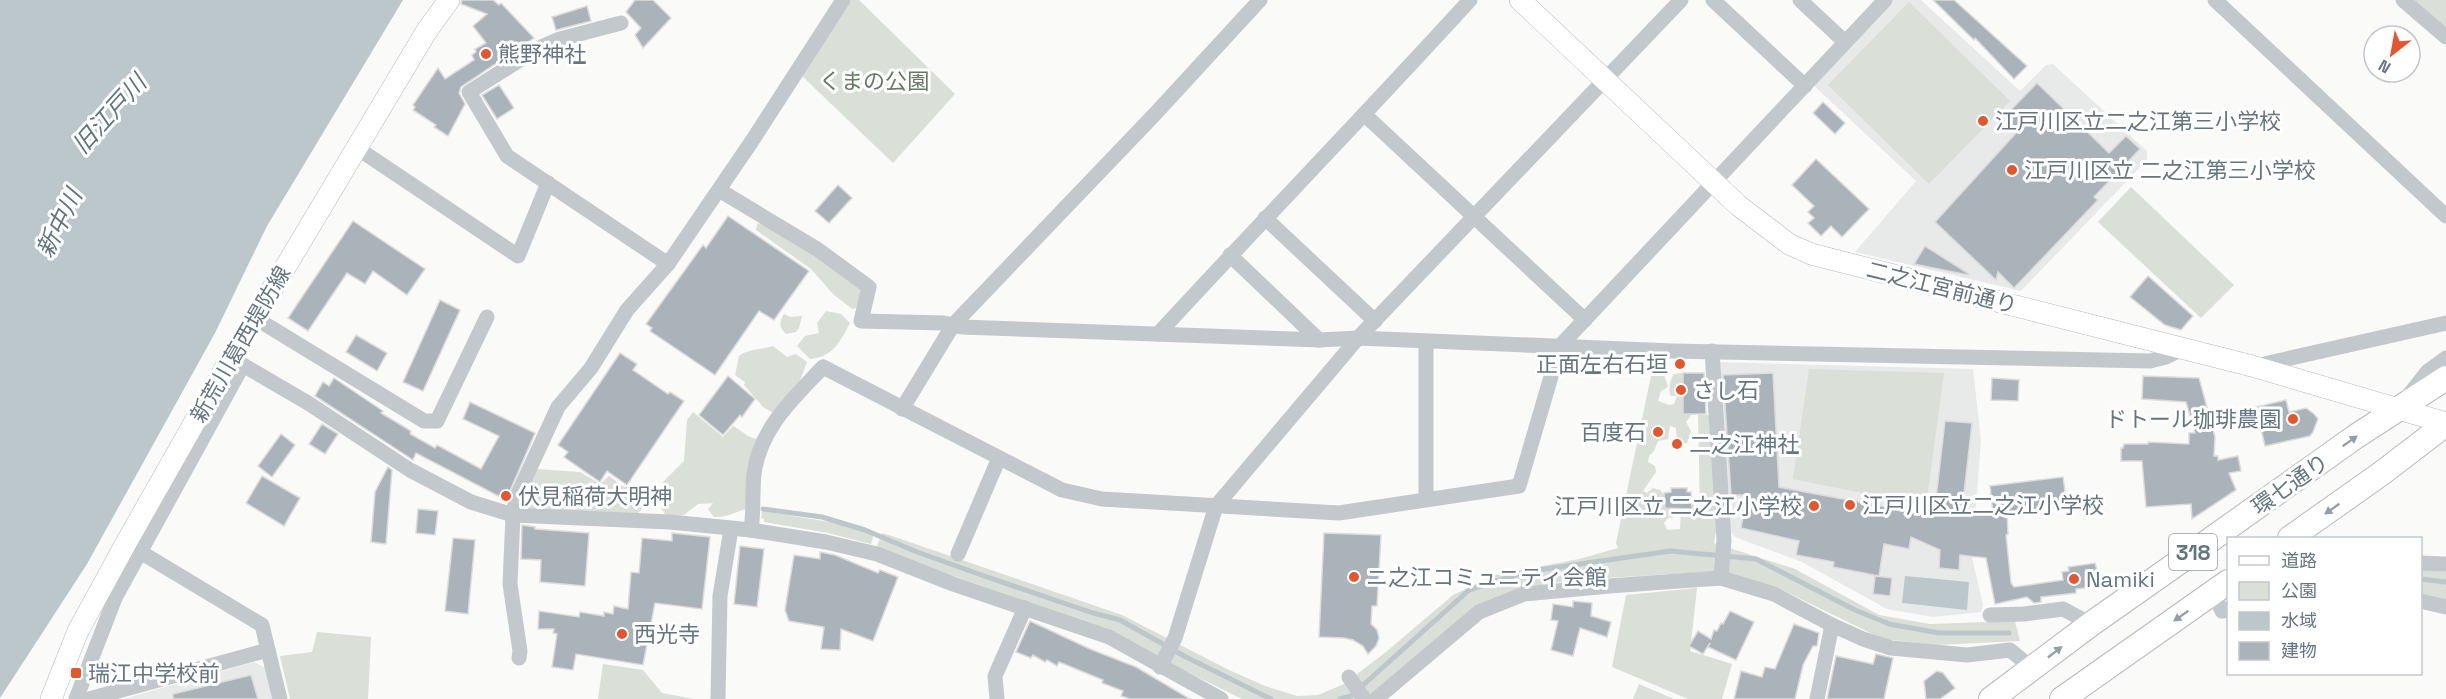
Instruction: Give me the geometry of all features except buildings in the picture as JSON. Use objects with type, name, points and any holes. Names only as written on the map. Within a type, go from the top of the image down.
[{"type":"main road","name":"環七通り","points":[[1991,699],[2091,624],[2397,409],[2446,378]]},
{"type":"main road","name":"環七通り","points":[[2291,537],[2382,473],[2446,423]]},
{"type":"main road","name":"318","points":[[2062,699],[2223,595]]},
{"type":"street","name":"新荒川葛西堤防線","points":[[51,699],[78,631],[133,547],[237,361],[255,318],[426,32],[448,0]]},
{"type":"street","points":[[519,658],[520,651],[510,584],[513,515],[516,498],[558,407],[591,368],[627,310],[668,264],[843,0]]},
{"type":"street","points":[[902,409],[953,325],[1155,114],[1260,0]]},
{"type":"street","points":[[1158,334],[1470,0]]},
{"type":"street","name":"二之江宮前通り","points":[[1520,0],[1713,183],[1789,244],[1812,254],[2252,366],[2446,423]]},
{"type":"street","points":[[1160,667],[1174,638],[1216,506],[1358,338],[1681,0]]},
{"type":"street","points":[[1713,0],[1805,86]]},
{"type":"street","points":[[1800,0],[1845,42]]},
{"type":"street","points":[[751,530],[754,474],[769,428],[780,412],[823,367],[1062,490],[1102,500],[1340,513],[1519,486],[1560,346],[1885,0]]},
{"type":"street","points":[[2215,0],[2446,216]]},
{"type":"street","points":[[2403,0],[2446,37]]},
{"type":"street","points":[[621,23],[560,39],[539,48],[469,92],[507,156],[668,264]]},
{"type":"street","points":[[1365,115],[1585,320]]},
{"type":"street","points":[[357,148],[518,256],[548,183]]},
{"type":"street","points":[[719,190],[817,249],[869,287],[861,321],[962,327],[1319,340],[1358,338],[1712,351],[2150,361],[2166,357],[2184,348]]},
{"type":"street","points":[[1265,218],[1375,321]]},
{"type":"street","points":[[1230,255],[1319,340]]},
{"type":"street","points":[[255,318],[424,421],[437,421],[487,317]]},
{"type":"street","points":[[2252,366],[2446,323]]},
{"type":"street","points":[[1426,341],[1426,499]]},
{"type":"street","points":[[1712,351],[1724,544],[1721,573]]},
{"type":"street","points":[[2397,409],[2428,371],[2446,358]]},
{"type":"street","points":[[237,361],[308,403],[410,470],[471,502],[513,515],[670,522],[751,530],[826,542],[877,554],[1109,637],[1221,699]]},
{"type":"street","points":[[958,554],[999,458]]},
{"type":"street","points":[[718,699],[720,596],[731,529]]},
{"type":"street","points":[[76,699],[133,547],[262,625],[280,699]]},
{"type":"street","points":[[2422,563],[2446,564]]},
{"type":"street","points":[[1376,699],[1479,612],[1524,594],[1721,573],[1774,594],[1863,639],[1891,648],[1967,655],[2010,650],[2033,669]]},
{"type":"street","points":[[2422,601],[2446,607]]},
{"type":"street","points":[[997,699],[995,676],[1025,608]]},
{"type":"street","points":[[1990,615],[2063,609],[2091,624]]},
{"type":"street","points":[[1817,699],[1832,625]]},
{"type":"street","points":[[89,699],[268,650]]},
{"type":"street","points":[[1349,677],[1364,699]]},
{"type":"shaded area","name":"江戸川区立二之江第三小学校","points":[[1892,0],[1921,0],[2020,91],[2046,65],[2053,64],[2147,151],[2147,160],[2021,291],[1855,252],[1916,181],[1812,84]]},
{"type":"shaded area","name":"江戸川区立二之江小学校","points":[[1717,362],[1973,369],[1981,441],[1972,557],[1983,605],[1981,612],[1933,617],[1887,609],[1802,562],[1735,537],[1726,525]]},
{"type":"shaded area","points":[[254,662],[266,668],[274,699],[123,699]]},
{"type":"green space","name":"くまの公園","points":[[851,0],[859,0],[955,94],[893,163],[801,75]]},
{"type":"green space","points":[[2409,0],[2446,0],[2446,32]]},
{"type":"green space","points":[[1909,2],[2010,101],[1929,184],[1828,85]]},
{"type":"green space","points":[[2131,187],[2234,285],[2201,318],[2098,222]]},
{"type":"green space","points":[[757,224],[769,224],[862,288],[859,307],[852,309],[833,294],[811,269],[756,230]]},
{"type":"green space","points":[[826,311],[841,314],[850,323],[830,352],[810,359],[797,346],[805,336],[819,333],[817,323]]},
{"type":"green space","points":[[784,314],[790,317],[802,316],[796,332],[786,334],[782,329],[781,322]]},
{"type":"green space","points":[[773,346],[787,357],[796,354],[807,362],[793,399],[782,418],[763,407],[744,385],[745,382],[735,375],[739,356],[751,350]]},
{"type":"green space","points":[[1655,357],[1668,358],[1664,375],[1668,387],[1661,391],[1658,401],[1669,405],[1674,404],[1677,396],[1671,396],[1671,382],[1674,374],[1683,373],[1691,392],[1693,405],[1686,422],[1691,431],[1687,443],[1677,443],[1676,428],[1670,426],[1668,439],[1658,441],[1649,456],[1648,462],[1655,466],[1656,472],[1643,491],[1647,493],[1653,488],[1660,490],[1665,496],[1665,505],[1676,511],[1673,518],[1668,518],[1664,523],[1667,530],[1680,529],[1681,509],[1687,508],[1689,495],[1692,497],[1695,511],[1700,511],[1698,415],[1710,415],[1719,512],[1714,543],[1795,569],[1879,615],[1930,624],[2015,621],[2020,641],[1936,645],[1883,639],[1780,589],[1723,571],[1573,580],[1521,588],[1365,699],[1242,699],[1111,631],[876,549],[882,533],[892,536],[1122,615],[1265,686],[1297,696],[1318,695],[1344,684],[1453,595],[1495,575],[1579,559],[1618,548],[1616,543]]},
{"type":"green space","points":[[1809,369],[1944,373],[1926,506],[1793,479]]},
{"type":"green space","points":[[693,412],[723,437],[733,426],[750,437],[763,439],[750,508],[714,517],[708,509],[713,503],[698,504],[684,515],[667,517],[661,508],[667,499],[662,483],[684,461],[687,420]]},
{"type":"green space","points":[[536,469],[580,472],[600,484],[609,476],[624,487],[642,485],[648,494],[649,502],[635,516],[529,510],[523,503],[525,484]]},
{"type":"green space","points":[[762,511],[848,525],[874,534],[871,544],[828,533],[764,522],[761,518]]},
{"type":"green space","points":[[2422,566],[2446,567],[2446,600],[2422,594]]},
{"type":"green space","points":[[1697,588],[1690,651],[1732,664],[1722,699],[1688,699],[1612,667],[1626,595]]},
{"type":"green space","points":[[317,632],[371,637],[368,699],[290,699],[280,656],[312,652]]},
{"type":"green space","points":[[603,664],[643,670],[662,693],[694,699],[598,699]]},
{"type":"green space","points":[[1639,684],[1674,699],[1633,699]]},
{"type":"water","points":[[0,0],[403,0],[267,226],[215,333],[87,564],[0,698]]},
{"type":"water","points":[[1905,576],[1969,582],[1967,610],[1902,603]]},
{"type":"waterway","points":[[763,509],[822,517],[865,530],[917,552],[990,578],[1120,620],[1186,657],[1271,699]]},
{"type":"waterway","points":[[1340,699],[1351,696],[1469,590],[1525,572],[1670,551],[1756,559],[1855,610],[1889,624],[1939,633],[2009,633]]},
{"type":"waterway","points":[[2422,579],[2446,582]]},
{"type":"place","name":"熊野神社","points":[[486,54]]},
{"type":"place","name":"江戸川区立二之江第三小学校","points":[[1983,121]]},
{"type":"place","name":"江戸川区立 二之江第三小学校","points":[[2012,170]]},
{"type":"place","name":"正面左右石垣","points":[[1680,364]]},
{"type":"place","name":"さし石","points":[[1681,390]]},
{"type":"place","name":"ドトール珈琲農園","points":[[2293,419]]},
{"type":"place","name":"百度石","points":[[1658,432]]},
{"type":"place","name":"二之江神社","points":[[1677,444]]},
{"type":"place","name":"伏見稲荷大明神","points":[[506,496]]},
{"type":"place","name":"江戸川区立二之江小学校","points":[[1850,505]]},
{"type":"place","name":"江戸川区立 二之江小学校","points":[[1814,506]]},
{"type":"place","name":"ニ之江コミュニティ会館","points":[[1354,577]]},
{"type":"place","name":"Namiki","points":[[2074,579]]},
{"type":"place","name":"西光寺","points":[[622,634]]},
{"type":"place","name":"瑞江中学校前","points":[[76,673]]},
{"type":"water label","name":"旧江戸川","points":[[109,114]]},
{"type":"water label","name":"新中川","points":[[59,223]]}]
